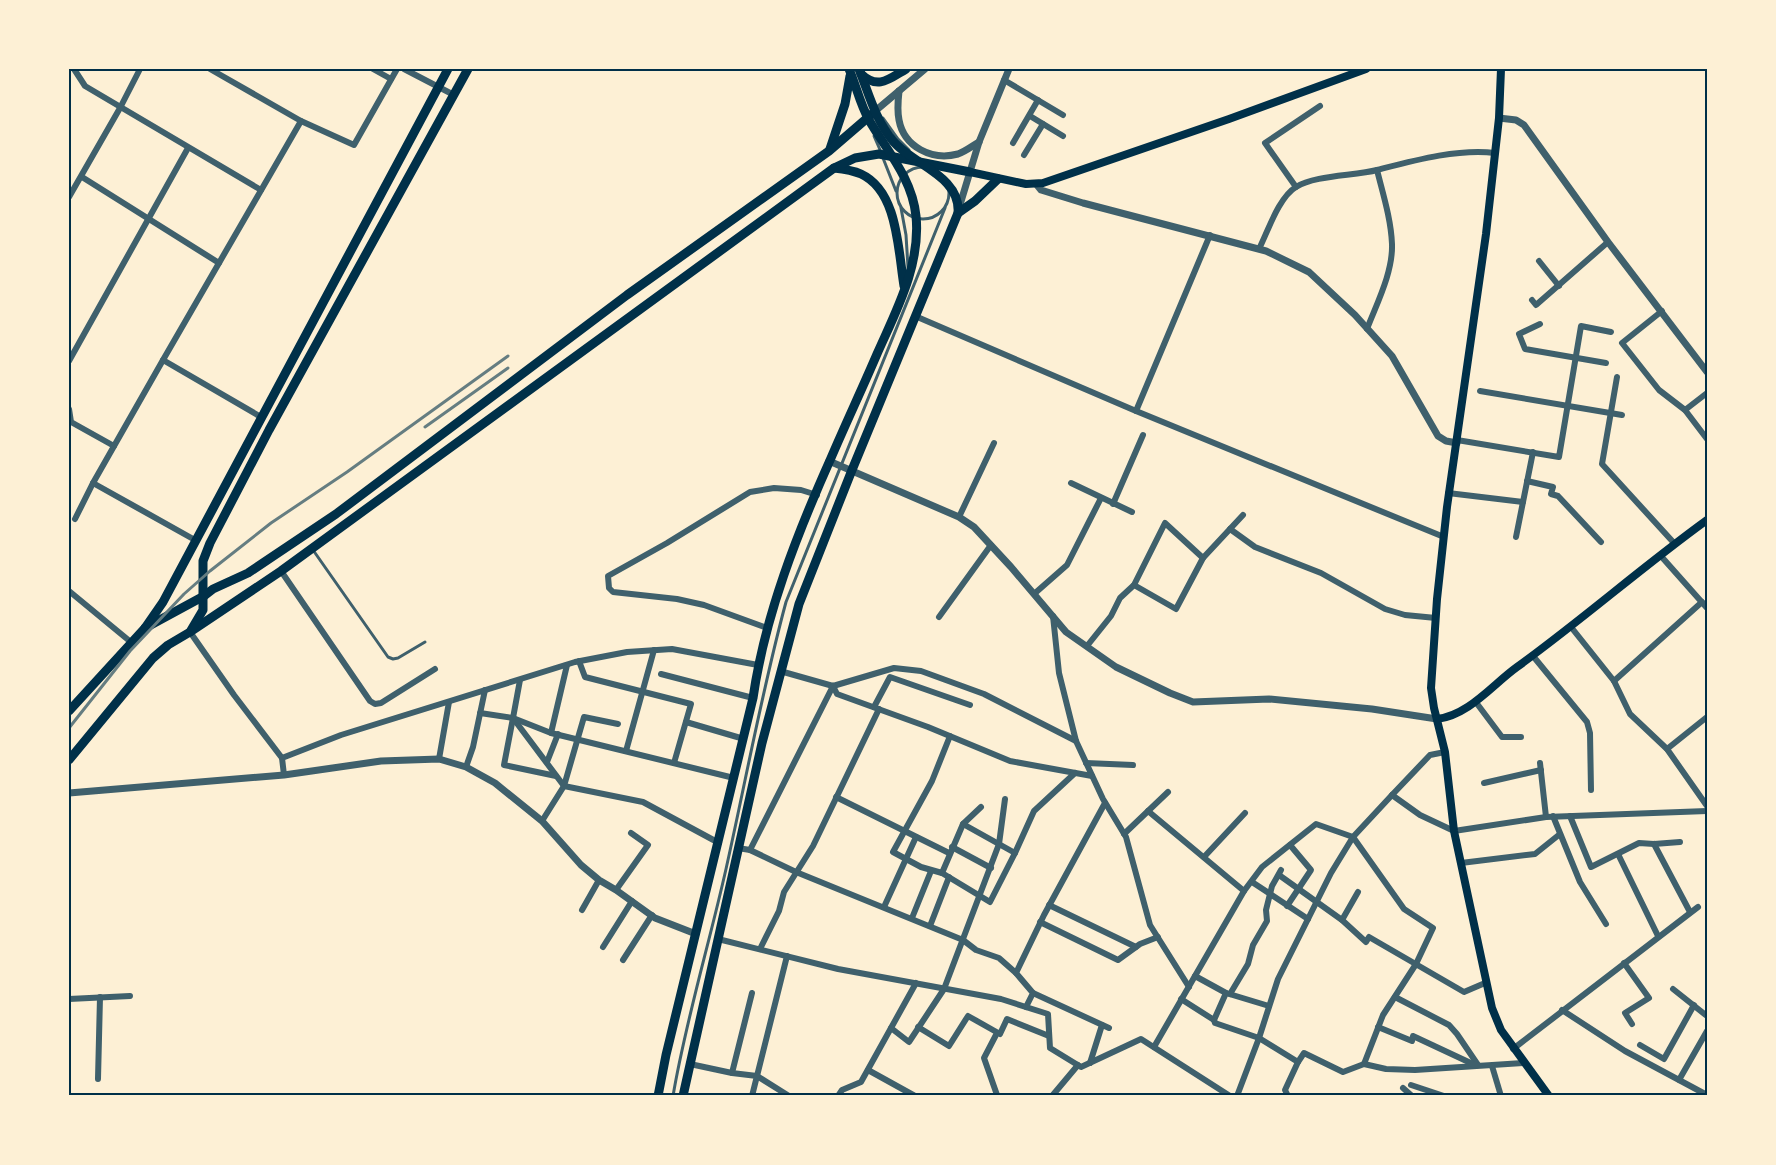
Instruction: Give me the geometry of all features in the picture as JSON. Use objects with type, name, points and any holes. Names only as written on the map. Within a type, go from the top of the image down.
[{"type":"main road","points":[[69,711],[146,628],[163,602],[448,69]]},
{"type":"main road","points":[[190,632],[203,610],[203,561],[210,543],[275,419],[468,69]]},
{"type":"main road","points":[[854,71],[877,83],[906,69]]},
{"type":"main road","points":[[69,760],[153,658],[168,645],[281,571],[834,168],[867,155],[892,156],[1037,185],[1366,69]]},
{"type":"main road","points":[[1501,69],[1499,118],[1486,234],[1448,493],[1431,688],[1445,752],[1454,831],[1485,983],[1501,1030],[1548,1096]]},
{"type":"main road","points":[[658,1096],[744,739],[767,628],[779,590],[829,461],[897,309],[914,256],[917,237],[912,197],[903,174],[871,115],[854,71]]},
{"type":"main road","points":[[829,151],[854,71]]},
{"type":"main road","points":[[146,628],[213,589],[248,573],[336,514],[627,295],[829,151],[871,115]]},
{"type":"main road","points":[[683,1096],[738,848],[780,671],[799,604],[958,213],[959,202],[953,189],[893,141],[871,115]]},
{"type":"main road","points":[[834,168],[860,174],[872,180],[885,195],[896,236],[904,288]]},
{"type":"main road","points":[[958,213],[975,201],[998,179]]},
{"type":"main road","points":[[1437,719],[1457,713],[1475,701],[1572,627],[1674,543],[1707,520]]},
{"type":"street","points":[[74,69],[85,86],[261,190]]},
{"type":"street","points":[[69,197],[141,69]]},
{"type":"street","points":[[210,69],[301,121],[354,145],[397,69]]},
{"type":"street","points":[[373,69],[391,79]]},
{"type":"street","points":[[404,69],[454,95]]},
{"type":"street","points":[[871,115],[925,69]]},
{"type":"street","points":[[958,213],[979,142],[1009,69]]},
{"type":"street","points":[[1004,80],[1063,115]]},
{"type":"street","points":[[899,91],[898,108],[902,129],[911,143],[919,149],[927,153],[946,156],[965,151],[979,142]]},
{"type":"street","points":[[1013,143],[1038,100]]},
{"type":"street","points":[[1296,187],[1265,143],[1320,106]]},
{"type":"street","points":[[1029,116],[1063,135]]},
{"type":"street","points":[[1499,118],[1516,120],[1524,125],[1608,242],[1707,372]]},
{"type":"street","points":[[75,519],[114,446],[301,121]]},
{"type":"street","points":[[1024,155],[1043,124]]},
{"type":"street","points":[[70,359],[188,148]]},
{"type":"street","points":[[1259,249],[1284,199],[1296,187],[1311,182],[1377,170],[1394,164],[1474,152],[1495,153]]},
{"type":"street","points":[[1367,329],[1388,271],[1392,245],[1377,170]]},
{"type":"street","points":[[81,177],[219,263]]},
{"type":"street","points":[[1037,185],[1041,190],[1083,203],[1259,249],[1309,272],[1392,356],[1438,436],[1446,441],[1559,457],[1581,326],[1611,332]]},
{"type":"street","points":[[1136,411],[1210,235]]},
{"type":"street","points":[[1532,300],[1536,305],[1608,242]]},
{"type":"street","points":[[1539,261],[1559,286]]},
{"type":"street","points":[[1662,311],[1622,343],[1659,390],[1685,410],[1707,439]]},
{"type":"street","points":[[915,316],[1136,411],[1444,537]]},
{"type":"street","points":[[1540,324],[1519,334],[1525,349],[1606,363]]},
{"type":"street","points":[[69,347],[70,359]]},
{"type":"street","points":[[163,360],[261,417]]},
{"type":"street","points":[[1617,377],[1602,464],[1674,543]]},
{"type":"street","points":[[1480,391],[1622,415]]},
{"type":"street","points":[[1685,410],[1707,393]]},
{"type":"street","points":[[69,409],[71,422],[114,446]]},
{"type":"street","points":[[1113,504],[1143,435]]},
{"type":"street","points":[[959,517],[994,443]]},
{"type":"street","points":[[1516,537],[1533,452]]},
{"type":"street","points":[[829,461],[959,517],[974,527],[991,545],[1066,632],[1116,667],[1193,702],[1269,699],[1372,709],[1437,719]]},
{"type":"street","points":[[1527,481],[1553,487],[1551,494],[1558,496],[1601,542]]},
{"type":"street","points":[[93,483],[195,540]]},
{"type":"street","points":[[1071,483],[1132,512]]},
{"type":"street","points":[[767,628],[704,605],[677,599],[613,592],[609,588],[608,576],[750,492],[774,488],[801,490],[817,495]]},
{"type":"street","points":[[1448,493],[1523,502]]},
{"type":"street","points":[[1034,594],[1067,565],[1101,498]]},
{"type":"street","points":[[1134,585],[1176,609],[1203,558],[1243,515]]},
{"type":"street","points":[[1087,646],[1111,616],[1120,598],[1134,585],[1165,523],[1203,558]]},
{"type":"street","points":[[1230,529],[1255,547],[1321,573],[1385,609],[1405,615],[1436,618]]},
{"type":"street","points":[[939,617],[991,545]]},
{"type":"street","points":[[1660,555],[1707,608]]},
{"type":"street","points":[[281,571],[375,704],[381,703],[435,669]]},
{"type":"street","points":[[69,591],[132,643]]},
{"type":"street","points":[[1614,681],[1702,602]]},
{"type":"street","points":[[1053,616],[1059,673],[1076,741],[1092,776],[1124,834],[1150,925],[1189,987]]},
{"type":"street","points":[[1572,627],[1614,681],[1630,714],[1667,749],[1707,806]]},
{"type":"street","points":[[190,632],[282,758],[284,775]]},
{"type":"street","points":[[282,758],[341,735],[579,661],[627,652],[672,649],[758,665]]},
{"type":"street","points":[[626,751],[654,650]]},
{"type":"street","points":[[1533,656],[1587,722],[1590,733],[1591,790]]},
{"type":"street","points":[[579,661],[585,677],[691,704],[674,763]]},
{"type":"street","points":[[547,762],[567,664]]},
{"type":"street","points":[[780,671],[832,686],[894,668],[921,671],[984,694],[1076,741]]},
{"type":"street","points":[[661,674],[753,698]]},
{"type":"street","points":[[760,949],[779,911],[784,892],[813,846],[890,677],[970,705]]},
{"type":"street","points":[[520,680],[504,765],[556,776]]},
{"type":"street","points":[[832,686],[837,694],[1010,761],[1092,776]]},
{"type":"street","points":[[750,850],[832,686]]},
{"type":"street","points":[[466,767],[485,690]]},
{"type":"street","points":[[1475,701],[1502,737],[1521,737]]},
{"type":"street","points":[[439,759],[449,702]]},
{"type":"street","points":[[480,714],[513,718],[554,733],[734,778]]},
{"type":"street","points":[[542,821],[564,786],[584,717],[618,724]]},
{"type":"street","points":[[1667,749],[1707,717]]},
{"type":"street","points":[[513,718],[564,786],[643,802],[719,843]]},
{"type":"street","points":[[686,722],[744,739]]},
{"type":"street","points":[[950,736],[932,781],[893,852],[905,860],[942,873],[990,902],[1034,811],[1075,773]]},
{"type":"street","points":[[1237,1096],[1278,979],[1331,873],[1353,837],[1392,795],[1430,755],[1445,752]]},
{"type":"street","points":[[69,793],[284,775],[381,761],[439,759],[466,767],[495,783],[542,821],[581,865],[599,880],[652,915],[696,934]]},
{"type":"street","points":[[1086,763],[1133,765]]},
{"type":"street","points":[[1484,783],[1541,767],[1550,817],[1560,834],[1580,882],[1606,924]]},
{"type":"street","points":[[1124,834],[1168,792]]},
{"type":"street","points":[[1392,795],[1420,816],[1454,831],[1550,817],[1707,812]]},
{"type":"street","points":[[836,797],[916,837],[991,868]]},
{"type":"street","points":[[891,1028],[909,1042],[944,988],[999,844],[1005,799]]},
{"type":"street","points":[[1016,973],[1049,905],[1106,803]]},
{"type":"street","points":[[942,873],[963,824],[981,807]]},
{"type":"street","points":[[1148,811],[1244,891]]},
{"type":"street","points":[[1204,857],[1245,813]]},
{"type":"street","points":[[1570,816],[1591,867],[1639,843],[1680,842]]},
{"type":"street","points":[[963,824],[1015,853]]},
{"type":"street","points":[[1154,1047],[1244,891],[1262,867],[1316,824],[1353,837],[1404,909],[1433,928],[1416,964],[1383,1015],[1364,1064]]},
{"type":"street","points":[[616,890],[648,845],[631,833]]},
{"type":"street","points":[[1461,863],[1535,854],[1560,834]]},
{"type":"street","points":[[884,907],[916,837]]},
{"type":"street","points":[[1654,844],[1690,912]]},
{"type":"street","points":[[1287,906],[1311,870],[1290,845]]},
{"type":"street","points":[[738,848],[750,850],[796,872],[912,918],[963,940],[976,950],[999,958],[1033,993],[1106,1027],[1090,1063]]},
{"type":"street","points":[[1618,854],[1658,936]]},
{"type":"street","points":[[912,918],[931,871]]},
{"type":"street","points":[[1214,1020],[1248,964],[1253,945],[1267,921],[1266,910],[1272,886],[1280,873],[1298,889],[1342,920],[1366,942],[1369,937],[1464,992],[1485,983]]},
{"type":"street","points":[[930,926],[949,877]]},
{"type":"street","points":[[582,910],[599,880]]},
{"type":"street","points":[[1252,882],[1308,919]]},
{"type":"street","points":[[1342,920],[1358,892]]},
{"type":"street","points":[[603,947],[632,901]]},
{"type":"street","points":[[1049,905],[1136,947]]},
{"type":"street","points":[[1513,1049],[1698,907]]},
{"type":"street","points":[[623,960],[652,915]]},
{"type":"street","points":[[1040,922],[1118,960],[1136,947],[1158,937]]},
{"type":"street","points":[[718,939],[838,969],[1001,999],[1048,1014],[1050,1048],[1081,1067],[1141,1039],[1230,1096]]},
{"type":"street","points":[[752,1096],[787,956]]},
{"type":"street","points":[[1624,963],[1649,998],[1625,1013],[1632,1024]]},
{"type":"street","points":[[1195,976],[1228,994],[1269,1006]]},
{"type":"street","points":[[838,1096],[842,1090],[861,1082],[915,983]]},
{"type":"street","points":[[1673,989],[1707,1016]]},
{"type":"street","points":[[732,1073],[752,993]]},
{"type":"street","points":[[1026,1007],[1033,993]]},
{"type":"street","points":[[69,999],[130,996]]},
{"type":"street","points":[[98,1079],[100,997]]},
{"type":"street","points":[[1395,997],[1449,1025],[1478,1066]]},
{"type":"street","points":[[1181,999],[1214,1020],[1215,1023],[1259,1038],[1298,1062]]},
{"type":"street","points":[[1640,1045],[1664,1059],[1694,1005]]},
{"type":"street","points":[[1562,1010],[1625,1051],[1707,1095]]},
{"type":"street","points":[[918,1027],[949,1046],[968,1016],[1000,1034],[1007,1019],[1049,1036]]},
{"type":"street","points":[[1378,1027],[1412,1041],[1413,1036],[1478,1066]]},
{"type":"street","points":[[1679,1080],[1707,1031]]},
{"type":"street","points":[[997,1032],[984,1058],[997,1096]]},
{"type":"street","points":[[1288,1096],[1285,1090],[1304,1053],[1343,1072],[1364,1064],[1386,1069],[1415,1070],[1523,1063]]},
{"type":"street","points":[[690,1064],[757,1076],[789,1096]]},
{"type":"street","points":[[1053,1096],[1078,1065]]},
{"type":"street","points":[[1492,1066],[1501,1096]]},
{"type":"street","points":[[868,1070],[915,1096]]},
{"type":"street","points":[[1411,1085],[1444,1096]]},
{"type":"street","points":[[1403,1088],[1412,1096]]},
{"type":"lane","points":[[854,71],[864,111],[901,207],[908,251],[906,302]]},
{"type":"lane","points":[[673,1096],[706,947],[726,871],[770,662],[786,602],[918,277],[950,192],[948,184],[938,171],[898,139],[858,86]]},
{"type":"lane","points":[[897,193],[901,177],[907,172],[914,168],[931,167]]},
{"type":"lane","points":[[901,207],[914,218],[923,219],[939,214],[945,208]]},
{"type":"lane","points":[[312,548],[388,657],[398,658],[425,642]]},
{"type":"railway","points":[[69,728],[130,651],[184,594],[210,571],[271,523],[347,472],[508,356]]},
{"type":"railway","points":[[425,427],[508,368]]}]
